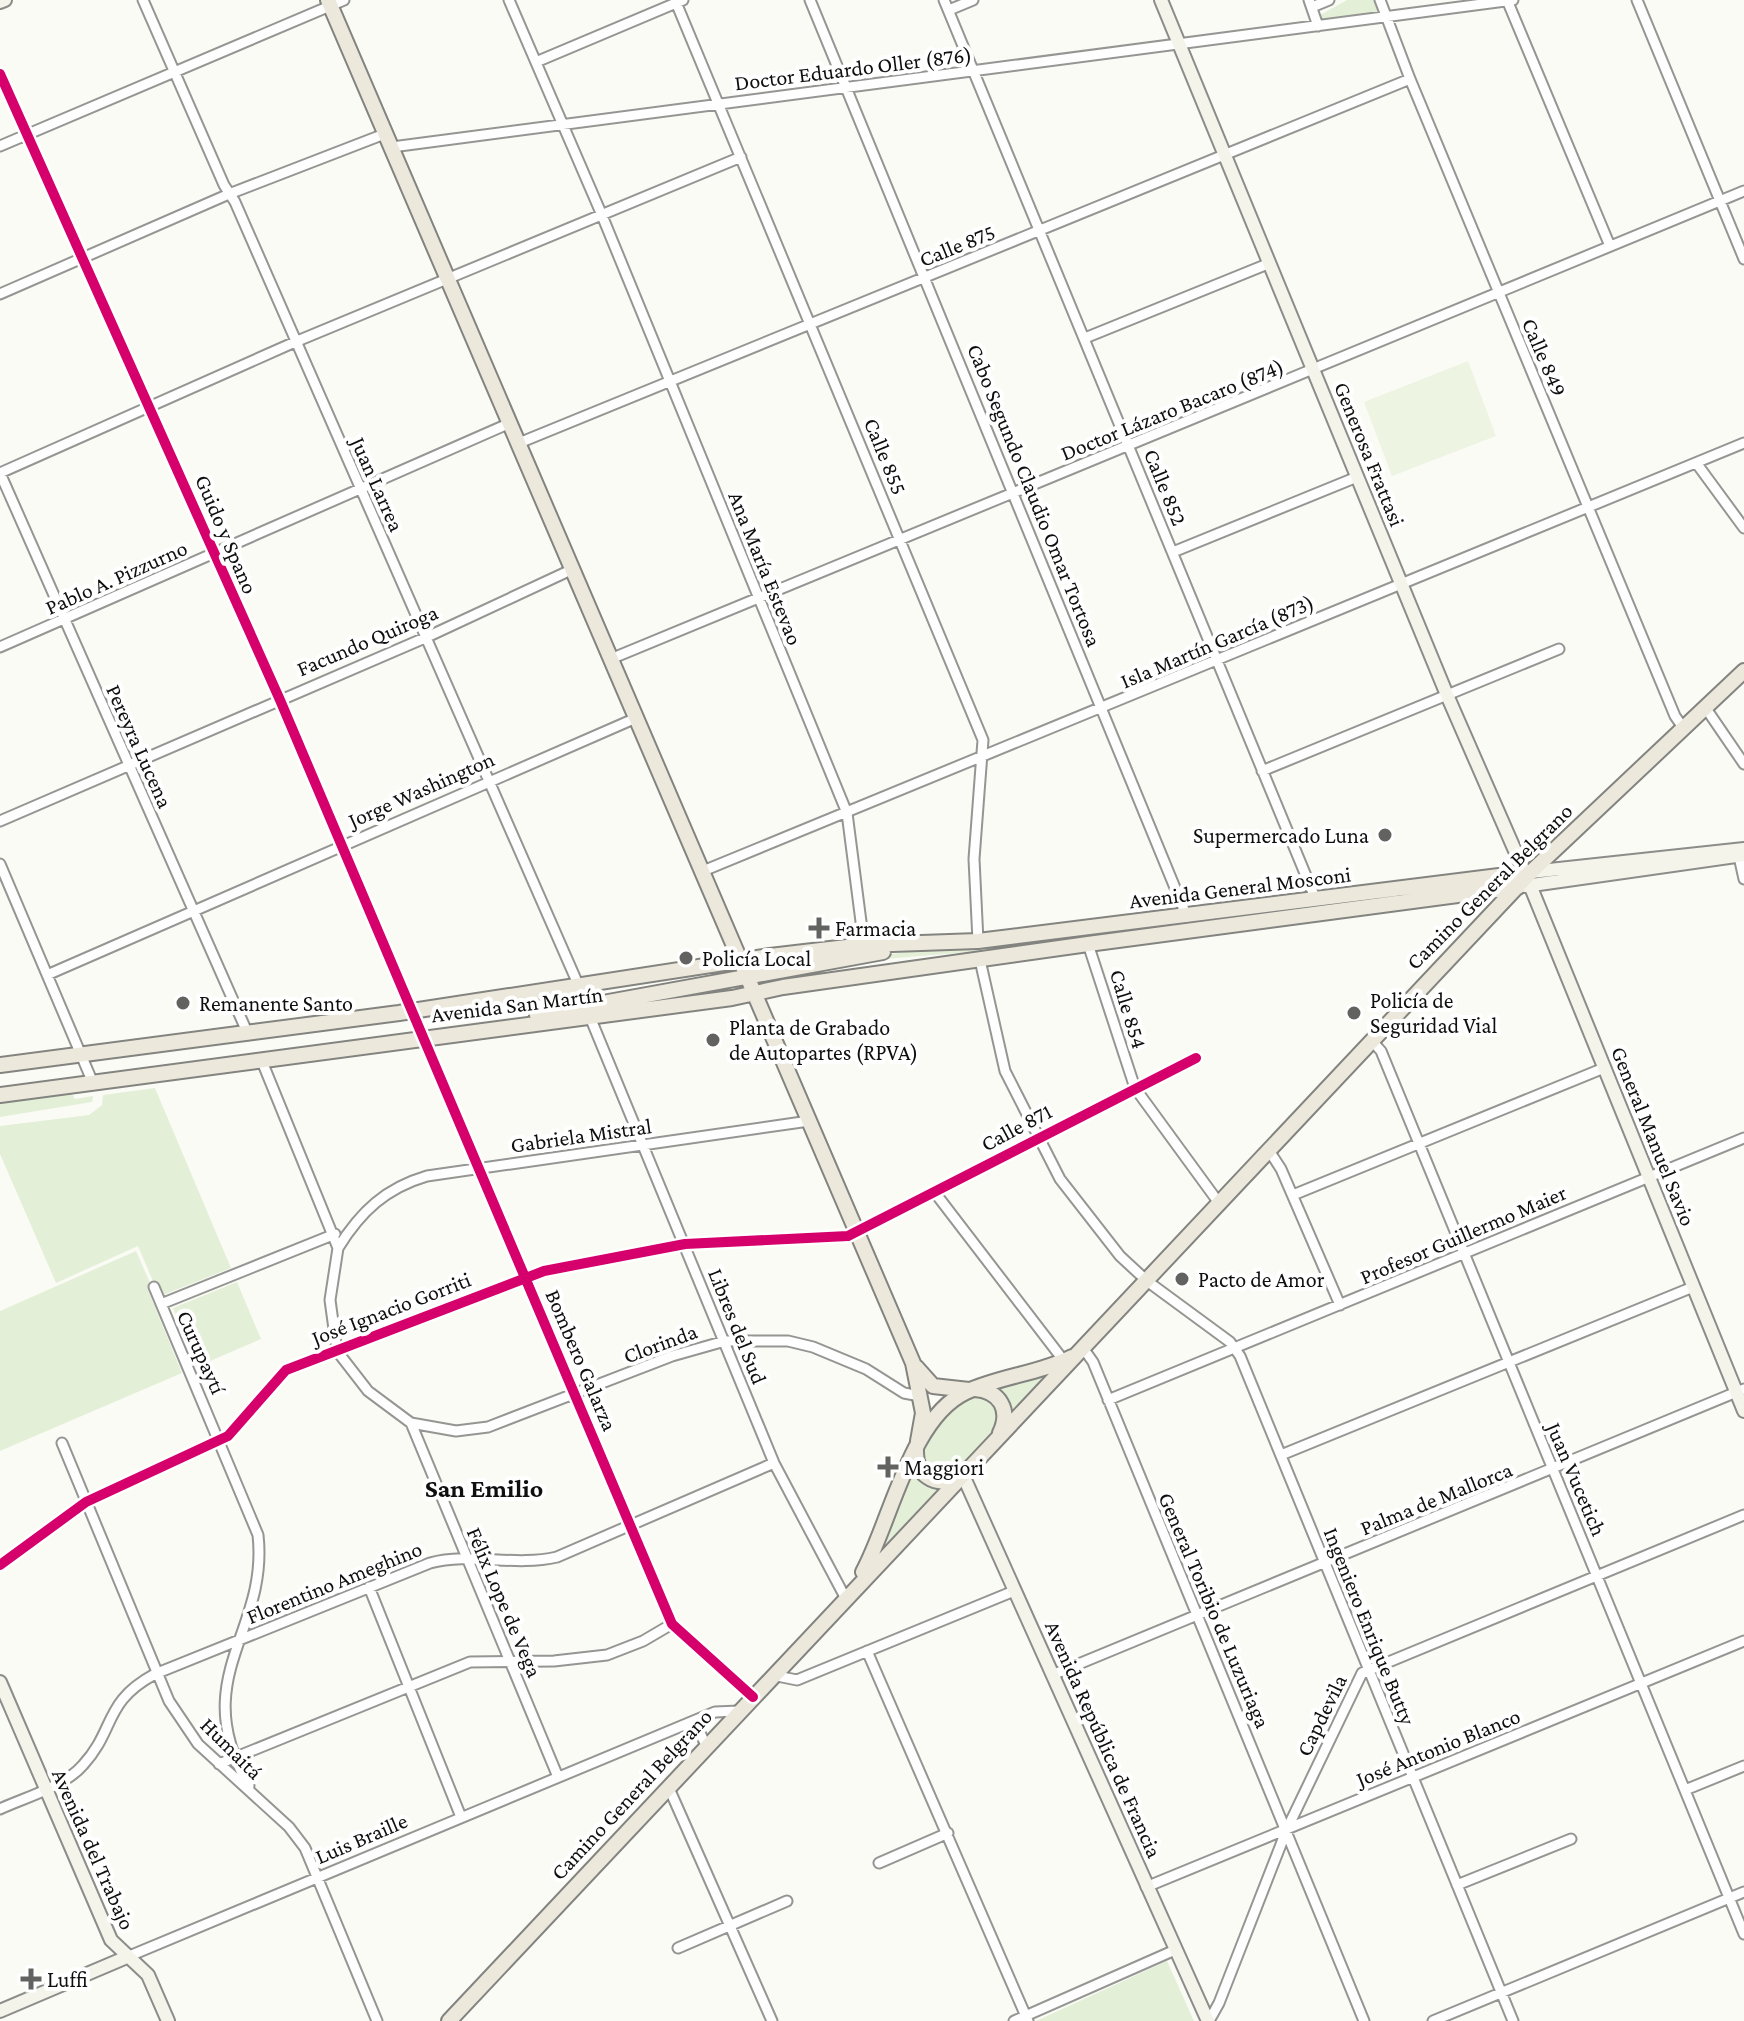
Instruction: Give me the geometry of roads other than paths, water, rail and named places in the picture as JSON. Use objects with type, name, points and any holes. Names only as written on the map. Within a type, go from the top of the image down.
[{"type":"main road","name":"Generosa Frattasi","points":[[1161,0],[1526,879]]},
{"type":"main road","points":[[334,2],[510,423],[913,1363],[923,1413],[917,1444],[917,1466],[926,1476],[944,1482],[960,1476]]},
{"type":"main road","name":"Camino General Belgrano","points":[[449,2021],[1371,1040],[1526,879],[1682,726],[1744,671]]},
{"type":"main road","name":"Avenida General Mosconi","points":[[754,994],[1526,879],[1741,852]]},
{"type":"main road","name":"Avenida General Mosconi","points":[[740,960],[864,945],[978,941],[1316,900],[1526,879]]},
{"type":"main road","name":"General Manuel Savio","points":[[1526,879],[1693,1287],[1740,1391],[1744,1411]]},
{"type":"main road","points":[[445,1035],[505,1021],[876,952],[978,941]]},
{"type":"main road","name":"Avenida San Martín","points":[[0,1065],[413,1011],[740,960]]},
{"type":"main road","name":"Avenida San Martín","points":[[0,1095],[754,994]]},
{"type":"main road","name":"Camino General Belgrano","points":[[846,1599],[869,1561],[917,1444],[952,1402],[972,1390],[1064,1361],[1081,1350]]},
{"type":"main road","points":[[913,1363],[933,1386],[985,1390],[999,1398],[1004,1416],[1000,1433]]},
{"type":"main road","name":"Avenida República de Francia","points":[[960,1476],[1209,2021]]},
{"type":"main road","name":"Avenida del Trabajo","points":[[0,1682],[111,1940],[148,1975],[168,2021]]},
{"type":"main road","name":"Luis Braille","points":[[0,2011],[127,1957]]},
{"type":"street","name":"Juan Larrea","points":[[143,0],[578,984]]},
{"type":"street","name":"Ana María Estevao","points":[[509,0],[601,213],[847,813],[864,945]]},
{"type":"street","name":"Cabo Segundo Claudio Omar Tortosa","points":[[810,0],[849,87],[1187,917]]},
{"type":"street","points":[[947,5],[973,0]]},
{"type":"street","points":[[1329,0],[1310,3],[1318,26],[1509,0],[1610,246]]},
{"type":"street","name":"Calle 849","points":[[1380,0],[1498,292],[1675,716],[1682,726]]},
{"type":"street","points":[[1637,0],[1744,259]]},
{"type":"street","points":[[536,62],[678,1]]},
{"type":"street","name":"Calle 855","points":[[678,1],[983,740],[974,859],[978,941]]},
{"type":"street","points":[[0,146],[334,2]]},
{"type":"street","name":"Calle 852","points":[[947,5],[1316,900]]},
{"type":"street","name":"Doctor Eduardo Oller (876)","points":[[0,294],[229,194],[390,140],[561,123],[1318,26]]},
{"type":"street","name":"Guido y Spano","points":[[0,74],[151,406],[413,1011]]},
{"type":"street","name":"Calle 875","points":[[519,443],[1410,79]]},
{"type":"street","points":[[0,473],[295,342],[741,157]]},
{"type":"street","name":"Doctor Lázaro Bacaro (874)","points":[[613,658],[1744,191]]},
{"type":"street","points":[[1085,338],[1270,263]]},
{"type":"street","name":"Pablo A. Pizzurno","points":[[0,647],[510,423]]},
{"type":"street","name":"Isla Martín García (873)","points":[[703,871],[1744,443]]},
{"type":"street","points":[[1697,464],[1744,528]]},
{"type":"street","name":"Pereyra Lucena","points":[[0,473],[248,1034]]},
{"type":"street","points":[[1173,552],[1357,477]]},
{"type":"street","name":"Facundo Quiroga","points":[[0,821],[427,637],[573,569]]},
{"type":"street","points":[[1262,771],[1559,649]]},
{"type":"street","points":[[1705,707],[1744,764]]},
{"type":"street","name":"Jorge Washington","points":[[47,975],[636,718]]},
{"type":"street","points":[[1741,852],[1744,879]]},
{"type":"street","points":[[0,864],[93,1083]]},
{"type":"street","name":"Calle 854","points":[[1088,944],[1135,1088],[1219,1203]]},
{"type":"street","points":[[980,960],[999,1053],[1036,1139],[1084,1214],[1147,1281],[1236,1348]]},
{"type":"street","name":"Bombero Galarza","points":[[413,1011],[672,1624],[753,1697]]},
{"type":"street","name":"Libres del Sud","points":[[590,1017],[774,1463],[846,1599]]},
{"type":"street","name":"Juan Vucetich","points":[[1371,1040],[1381,1051],[1744,1934]]},
{"type":"street","name":"Calle 871","points":[[857,1233],[1196,1058]]},
{"type":"street","points":[[261,1059],[338,1248],[330,1300],[337,1351],[368,1391],[411,1423]]},
{"type":"street","points":[[1293,1195],[1604,1068]]},
{"type":"street","name":"Gabriela Mistral","points":[[338,1248],[367,1207],[406,1182],[478,1168],[809,1121]]},
{"type":"street","name":"Profesor Guillermo Maier","points":[[1108,1400],[1744,1138]]},
{"type":"street","points":[[1268,1149],[1293,1195],[1340,1305]]},
{"type":"street","points":[[936,1194],[1064,1361]]},
{"type":"street","points":[[161,1304],[350,1229]]},
{"type":"street","name":"José Ignacio Gorriti","points":[[0,1565],[86,1502],[221,1440],[234,1430],[277,1376],[525,1276],[685,1244],[842,1237],[857,1233]]},
{"type":"street","name":"Curupaytí","points":[[154,1287],[255,1524],[260,1557],[256,1588],[237,1640],[223,1698],[237,1756],[255,1795]]},
{"type":"street","points":[[1281,1455],[1693,1287]]},
{"type":"street","name":"Clorinda","points":[[411,1423],[441,1430],[473,1431],[672,1356],[725,1341],[788,1341],[813,1347],[866,1369],[904,1393],[920,1396]]},
{"type":"street","name":"Ingeniero Enrique Butty","points":[[1236,1348],[1513,2021]]},
{"type":"street","name":"General Toribio de Luzuriaga","points":[[1081,1350],[1108,1400],[1364,2021]]},
{"type":"street","name":"Palma de Mallorca","points":[[1052,1675],[1740,1391]]},
{"type":"street","name":"Félix Lope de Vega","points":[[411,1423],[558,1777]]},
{"type":"street","name":"Humaitá","points":[[62,1443],[155,1674],[186,1728],[219,1764],[297,1836],[320,1877],[377,2021]]},
{"type":"street","name":"Florentino Ameghino","points":[[0,1809],[46,1789],[81,1768],[116,1704],[138,1683],[155,1674],[430,1563],[468,1559],[535,1562],[631,1527],[774,1463]]},
{"type":"street","name":"Capdevila","points":[[1209,2021],[1219,2003],[1287,1829],[1359,1676],[1744,1515]]},
{"type":"street","points":[[369,1587],[461,1817]]},
{"type":"street","points":[[772,1675],[797,1680],[1014,1591]]},
{"type":"street","points":[[219,1764],[470,1662],[554,1661],[607,1655],[643,1641],[672,1624]]},
{"type":"street","name":"José Antonio Blanco","points":[[1146,1887],[1744,1641]]},
{"type":"street","points":[[867,1651],[1027,2018]]},
{"type":"street","name":"Luis Braille","points":[[127,1957],[694,1721],[728,1709],[739,1711]]},
{"type":"street","points":[[694,1721],[706,1745]]},
{"type":"street","points":[[1685,1790],[1744,1766]]},
{"type":"street","points":[[668,1786],[772,2021]]},
{"type":"street","points":[[879,1863],[948,1833]]},
{"type":"street","points":[[1457,1885],[1571,1839]]},
{"type":"street","points":[[1433,2021],[1744,1892]]},
{"type":"street","points":[[678,1948],[787,1901]]},
{"type":"street","points":[[1014,2021],[1027,2018],[1175,1950]]},
{"type":"place","name":"Supermercado Luna","points":[[1385,835]]},
{"type":"place","name":"Farmacia","points":[[819,928]]},
{"type":"place","name":"Policía Local","points":[[686,958]]},
{"type":"place","name":"Remanente Santo","points":[[183,1003]]},
{"type":"place","name":"Policía de Seguridad Vial","points":[[1354,1013]]},
{"type":"place","name":"Planta de Grabado de Autopartes (RPVA)","points":[[713,1040]]},
{"type":"place","name":"Pacto de Amor","points":[[1182,1279]]},
{"type":"place","name":"Maggiori","points":[[888,1467]]},
{"type":"place","name":"Luffi","points":[[31,1979]]},
{"type":"district","name":"San Emilio","points":[[484,1488]]}]
